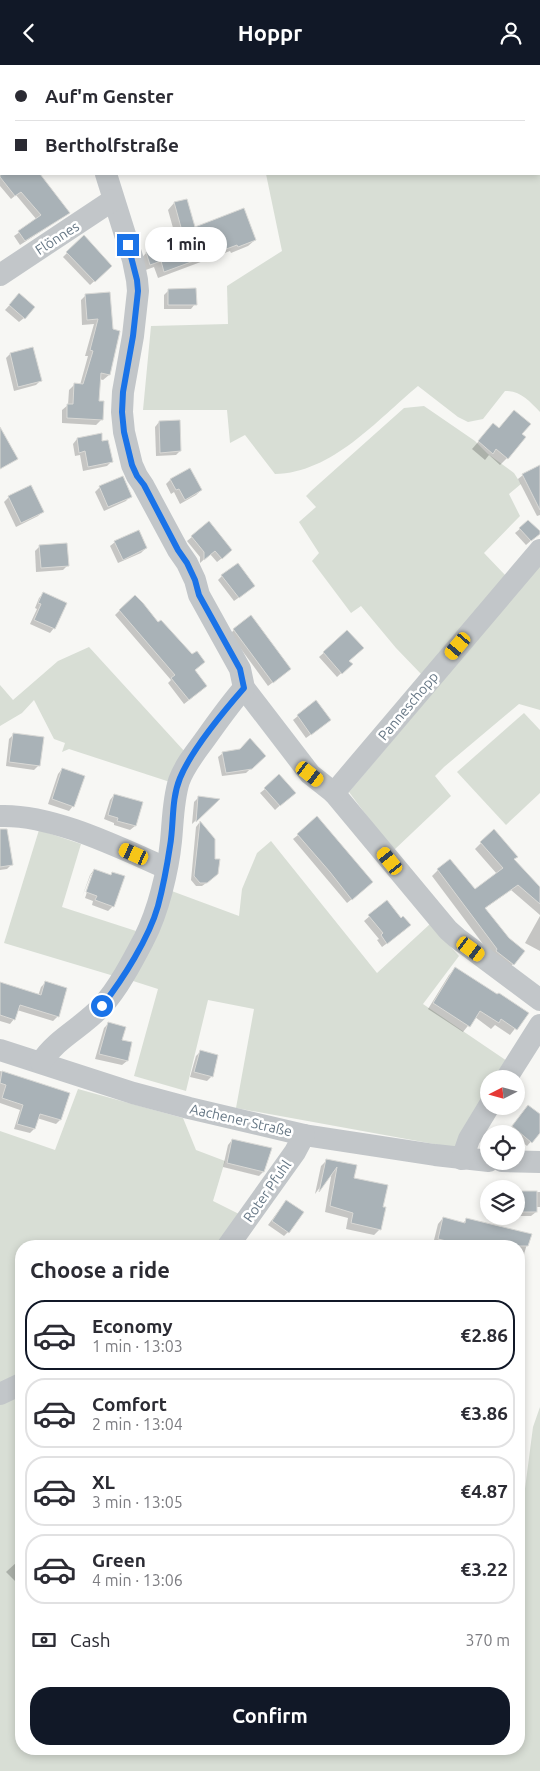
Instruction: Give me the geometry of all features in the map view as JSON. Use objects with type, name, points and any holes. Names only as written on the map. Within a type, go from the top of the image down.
[{"type":"street","points":[[106,175],[132,260],[138,291],[133,336],[123,392],[122,412],[124,432],[132,465],[187,563],[195,580],[199,595],[240,669],[244,688],[310,774],[334,793],[448,930],[540,1000]]},
{"type":"street","name":"Flönnes","points":[[0,275],[113,200]]},
{"type":"street","name":"Panneschopp","points":[[334,793],[540,550]]},
{"type":"street","points":[[41,1062],[60,1039],[88,1019],[102,1006],[113,992],[145,938],[158,907],[171,844],[175,799],[180,779],[226,708],[244,688]]},
{"type":"street","points":[[0,816],[36,819],[103,840],[166,868]]},
{"type":"street","points":[[512,1070],[540,1025]]},
{"type":"street","name":"Aachener Straße","points":[[0,1050],[133,1093],[304,1135],[480,1160]]},
{"type":"street","points":[[462,1159],[469,1139],[484,1115]]},
{"type":"street","name":"Roter Pfuhl","points":[[232,1240],[295,1152],[304,1135]]},
{"type":"street","points":[[525,1162],[540,1162]]},
{"type":"street","points":[[0,1394],[15,1387]]},
{"type":"shaded area","points":[[266,175],[540,175],[540,412],[520,395],[511,391],[505,391],[483,419],[468,422],[458,417],[418,386],[370,429],[334,455],[316,465],[296,471],[275,474],[245,435],[230,443],[227,410],[143,410],[151,326],[228,324],[227,286],[282,251]]},
{"type":"shaded area","points":[[424,406],[475,441],[488,454],[514,473],[521,484],[509,494],[520,516],[484,553],[506,576],[422,675],[396,648],[361,606],[351,613],[312,561],[319,553],[299,522],[316,507],[306,496],[311,491],[404,408]]},
{"type":"shaded area","points":[[540,565],[540,710],[519,704],[444,767],[435,776],[451,796],[393,851],[349,792]]},
{"type":"shaded area","points":[[89,647],[185,752],[170,782],[69,749],[62,752],[65,743],[54,739],[34,700],[22,713],[0,726],[0,685],[13,700],[58,661]]},
{"type":"shaded area","points":[[524,713],[540,730],[540,793],[506,825],[457,772]]},
{"type":"shaded area","points":[[39,830],[81,844],[62,907],[136,931],[114,976],[4,943]]},
{"type":"shaded area","points":[[271,841],[377,973],[430,924],[459,956],[423,1004],[507,1061],[502,1070],[480,1070],[480,1107],[456,1148],[236,1108],[254,1009],[208,1000],[186,1091],[134,1076],[158,989],[130,980],[169,890],[239,916],[242,889],[257,853]]},
{"type":"shaded area","points":[[78,1089],[183,1118],[196,1150],[225,1161],[213,1201],[239,1214],[223,1240],[15,1240],[15,1377],[0,1385],[0,1131],[55,1150]]},
{"type":"shaded area","points":[[15,1395],[15,1755],[525,1755],[525,1489],[533,1427],[540,1407],[540,1771],[0,1771],[0,1401]]},
{"type":"building","points":[[0,175],[41,175],[70,213],[25,241],[18,231],[41,215],[21,192],[15,196]]},
{"type":"building","points":[[187,199],[195,227],[244,208],[256,240],[238,247],[237,245],[164,272],[161,261],[150,265],[146,252],[175,242],[172,234],[182,231],[174,202]]},
{"type":"building","points":[[84,235],[112,266],[95,282],[66,252]]},
{"type":"building","points":[[196,288],[197,305],[168,305],[168,289]]},
{"type":"building","points":[[110,292],[113,329],[120,331],[110,375],[101,373],[99,401],[104,401],[103,420],[67,418],[67,404],[73,404],[74,383],[83,384],[93,351],[90,350],[98,319],[87,320],[85,294]]},
{"type":"building","points":[[19,293],[35,307],[25,319],[9,305]]},
{"type":"building","points":[[33,347],[42,381],[18,387],[10,353]]},
{"type":"building","points":[[514,410],[531,424],[522,434],[526,437],[508,459],[496,449],[493,454],[478,441],[493,423],[499,428]]},
{"type":"building","points":[[180,420],[181,451],[160,453],[159,421]]},
{"type":"building","points":[[0,427],[18,459],[0,469]]},
{"type":"building","points":[[102,433],[102,441],[108,440],[113,462],[88,467],[85,451],[79,453],[77,438]]},
{"type":"building","points":[[540,465],[540,510],[522,474]]},
{"type":"building","points":[[190,468],[202,490],[185,500],[179,489],[176,490],[170,479]]},
{"type":"building","points":[[123,476],[132,497],[108,507],[99,486]]},
{"type":"building","points":[[31,485],[44,512],[21,523],[8,496]]},
{"type":"building","points":[[528,520],[540,531],[540,534],[531,541],[519,528]]},
{"type":"building","points":[[209,521],[232,550],[222,559],[215,551],[204,560],[204,552],[191,536]]},
{"type":"building","points":[[139,530],[147,548],[123,560],[114,541]]},
{"type":"building","points":[[67,543],[69,566],[41,568],[39,545]]},
{"type":"building","points":[[238,563],[255,586],[239,598],[221,575]]},
{"type":"building","points":[[43,592],[67,603],[55,629],[34,620],[41,604],[38,603]]},
{"type":"building","points":[[135,595],[158,622],[161,620],[192,654],[197,651],[205,662],[195,670],[207,686],[189,700],[171,678],[175,675],[119,610]]},
{"type":"building","points":[[251,615],[291,669],[273,683],[233,629]]},
{"type":"building","points":[[347,630],[364,648],[349,661],[353,664],[342,674],[323,652]]},
{"type":"building","points":[[316,700],[331,720],[311,735],[297,715]]},
{"type":"building","points":[[13,733],[44,737],[40,766],[9,762]]},
{"type":"building","points":[[250,738],[266,756],[252,769],[226,773],[222,752],[240,749]]},
{"type":"building","points":[[62,768],[85,776],[74,807],[52,799]]},
{"type":"building","points":[[279,774],[296,793],[280,806],[264,788]]},
{"type":"building","points":[[114,794],[143,802],[136,826],[117,821],[118,818],[108,815]]},
{"type":"building","points":[[198,796],[220,799],[196,822]]},
{"type":"building","points":[[317,816],[373,882],[352,900],[297,834]]},
{"type":"building","points":[[200,821],[215,839],[215,859],[220,859],[218,874],[207,883],[200,883],[194,876]]},
{"type":"building","points":[[0,829],[7,829],[13,865],[0,867]]},
{"type":"building","points":[[494,829],[518,857],[514,859],[540,887],[540,904],[518,885],[485,908],[509,938],[525,951],[514,965],[496,951],[497,949],[437,869],[450,859],[475,889],[503,868],[480,842]]},
{"type":"building","points":[[94,869],[111,875],[112,872],[125,876],[114,907],[95,900],[97,896],[86,892]]},
{"type":"building","points":[[387,900],[401,918],[403,916],[411,925],[387,944],[381,935],[383,933],[368,915]]},
{"type":"building","points":[[455,967],[529,1013],[517,1030],[501,1019],[499,1023],[480,1011],[470,1027],[433,1003]]},
{"type":"building","points":[[45,981],[67,988],[59,1017],[20,1005],[15,1020],[0,1015],[0,982],[41,995]]},
{"type":"building","points":[[108,1022],[126,1027],[122,1040],[132,1042],[128,1061],[99,1054]]},
{"type":"building","points":[[200,1050],[218,1055],[213,1077],[194,1072]]},
{"type":"building","points":[[2,1071],[70,1093],[61,1120],[40,1114],[35,1129],[17,1124],[23,1105],[2,1098],[6,1085],[0,1083]]},
{"type":"building","points":[[528,1105],[540,1114],[540,1133],[532,1143],[525,1137],[525,1125],[513,1125],[520,1115],[525,1115],[525,1109]]},
{"type":"building","points":[[232,1139],[272,1148],[264,1172],[227,1163]]},
{"type":"building","points":[[326,1159],[357,1165],[354,1178],[388,1185],[383,1207],[386,1207],[381,1230],[351,1223],[353,1213],[330,1206],[337,1167],[319,1192]]},
{"type":"building","points":[[525,1191],[537,1191],[537,1212],[525,1212]]},
{"type":"building","points":[[286,1200],[304,1212],[289,1233],[272,1221]]},
{"type":"building","points":[[443,1217],[465,1223],[466,1218],[480,1221],[480,1225],[495,1225],[532,1234],[528,1246],[525,1246],[525,1240],[438,1239]]},
{"type":"route","points":[[102,1006],[113,992],[145,938],[158,907],[171,844],[175,799],[180,779],[226,708],[244,688],[240,669],[199,595],[195,580],[187,563],[132,465],[124,432],[122,412],[123,392],[133,336],[138,291],[128,245]]}]
